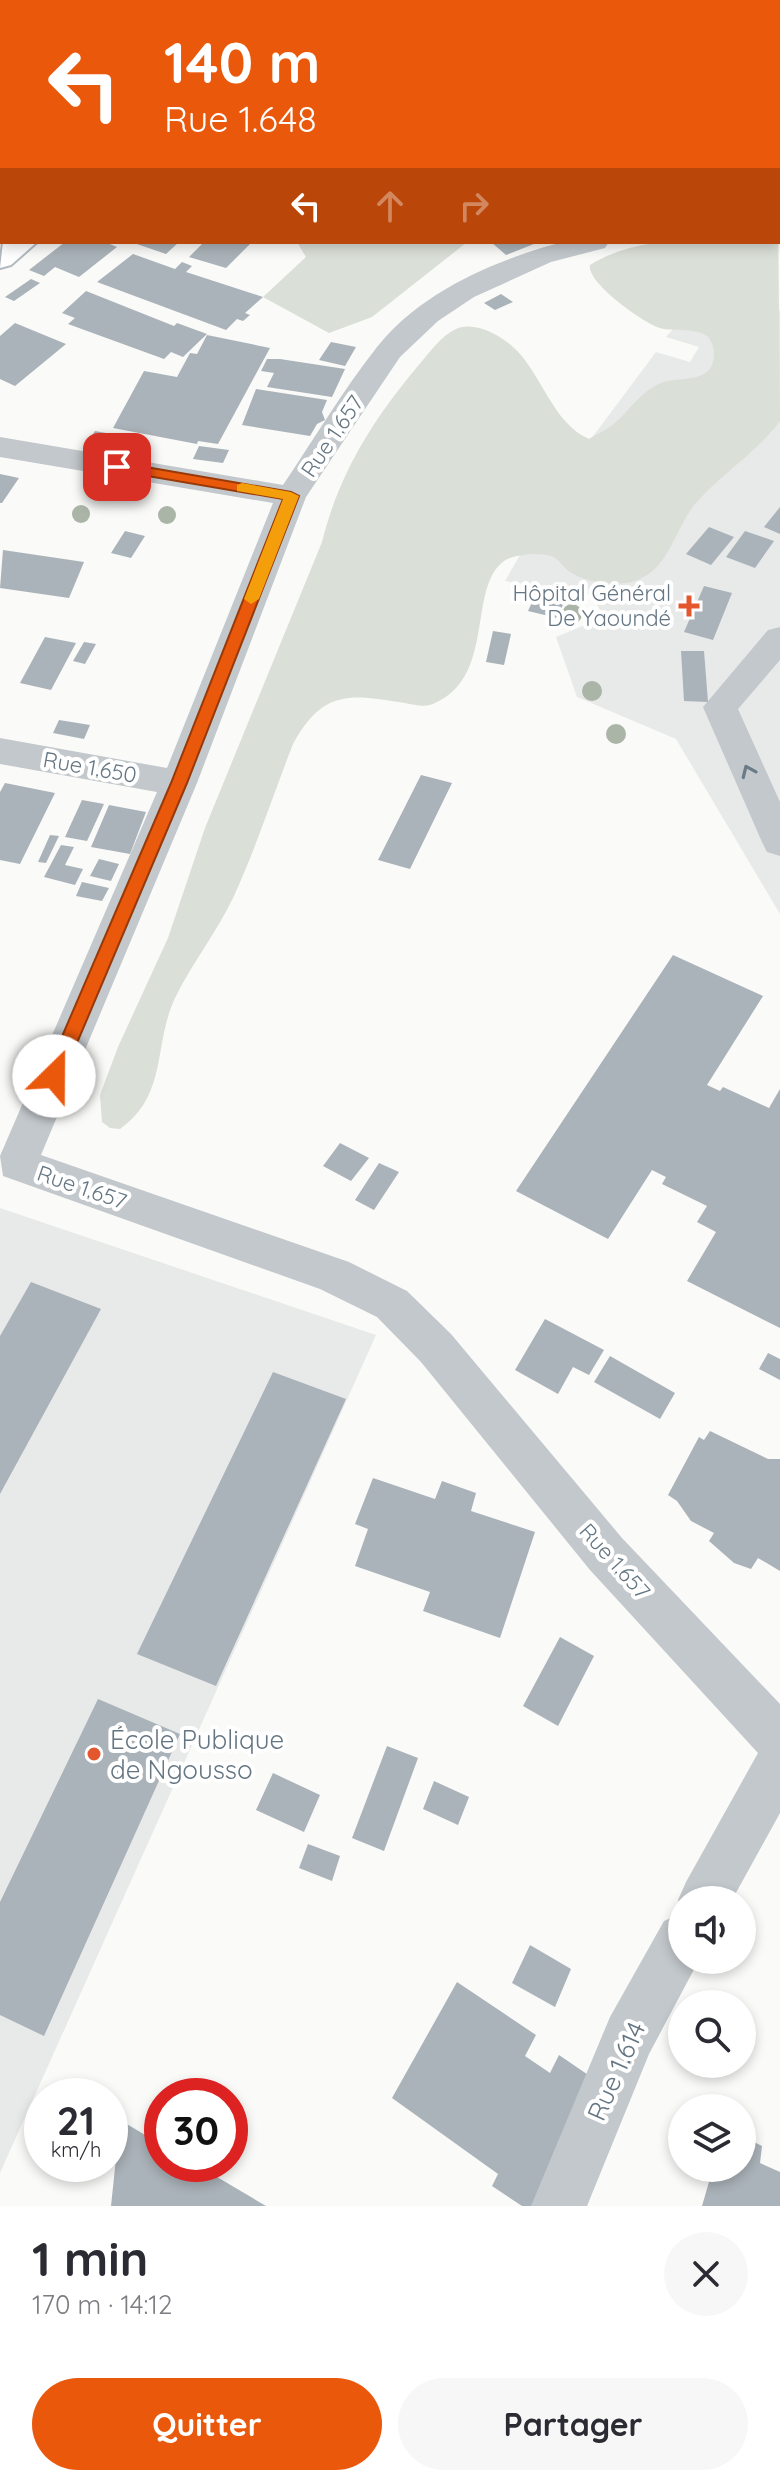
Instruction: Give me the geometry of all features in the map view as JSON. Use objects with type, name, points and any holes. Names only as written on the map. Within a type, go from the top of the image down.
[{"type":"street","points":[[0,259],[19,244]]},
{"type":"street","name":"Rue 1.657","points":[[587,244],[541,256],[464,291],[428,315],[389,351],[291,496],[179,783],[8,1163],[334,1275],[392,1304],[436,1348],[606,1554],[780,1740]]},
{"type":"street","points":[[0,447],[291,496]]},
{"type":"street","points":[[780,638],[720,707],[780,842]]},
{"type":"street","name":"Rue 1.650","points":[[0,751],[179,783]]},
{"type":"street","points":[[712,1886],[780,1763]]},
{"type":"street","name":"Rue 1.614","points":[[559,2206],[629,2036],[668,1965]]},
{"type":"shaded area","points":[[298,244],[465,244],[372,317],[329,333],[263,297],[306,257]]},
{"type":"shaded area","points":[[651,244],[778,244],[780,421],[699,500],[684,520],[664,558],[650,573],[632,582],[604,583],[577,576],[551,556],[527,554],[504,561],[493,574],[486,591],[474,653],[466,673],[454,690],[428,705],[353,698],[327,704],[315,713],[293,744],[233,898],[175,998],[153,1085],[146,1101],[120,1129],[110,1128],[102,1122],[100,1095],[118,1047],[168,938],[205,828],[322,542],[338,494],[359,449],[417,367],[445,336],[463,327],[493,333],[512,346],[565,421],[589,439],[615,423],[654,387],[667,381],[697,377],[708,371],[714,354],[708,337],[692,331],[652,325],[606,291],[591,272],[590,265],[634,247]]},
{"type":"shaded area","name":"Hôpital Général De Yaoundé","points":[[780,310],[780,914],[676,739],[577,697],[556,637],[604,617],[592,595],[505,581],[573,463],[656,352],[690,362],[699,347],[666,337],[678,323]]},
{"type":"shaded area","name":"École Publique de Ngousso","points":[[0,1208],[376,1335],[43,2078],[24,2078],[24,2120],[0,2173]]},
{"type":"building","points":[[62,244],[110,244],[117,247],[79,277],[55,267],[44,276],[29,270]]},
{"type":"building","points":[[137,244],[177,244],[166,254]]},
{"type":"building","points":[[202,244],[250,244],[226,268],[189,257]]},
{"type":"building","points":[[493,244],[534,244],[506,255]]},
{"type":"building","points":[[133,254],[175,269],[182,262],[192,266],[186,272],[263,297],[245,313],[250,315],[243,321],[237,319],[226,330],[97,282]]},
{"type":"building","points":[[31,279],[40,283],[14,301],[5,297]]},
{"type":"building","points":[[86,291],[174,326],[177,323],[207,334],[183,357],[171,352],[164,359],[68,324],[75,318],[62,313]]},
{"type":"building","points":[[501,294],[513,302],[495,310],[484,303]]},
{"type":"building","points":[[15,323],[66,344],[15,386],[0,379],[0,336]]},
{"type":"building","points":[[207,335],[270,348],[218,444],[198,441],[197,444],[113,428],[144,371],[177,377],[190,353],[197,354]]},
{"type":"building","points":[[331,342],[356,347],[345,366],[319,360]]},
{"type":"building","points":[[267,359],[345,369],[332,397],[267,387],[274,373],[261,371]]},
{"type":"building","points":[[256,389],[327,400],[322,412],[325,420],[317,424],[310,436],[242,425]]},
{"type":"building","points":[[95,431],[134,438],[131,444],[91,437]]},
{"type":"building","points":[[199,446],[229,450],[223,463],[193,459]]},
{"type":"building","points":[[0,474],[19,478],[2,503],[0,503]]},
{"type":"building","points":[[780,507],[780,534],[764,527]]},
{"type":"building","points":[[709,527],[734,537],[711,565],[686,554]]},
{"type":"building","points":[[125,531],[145,536],[131,558],[111,553]]},
{"type":"building","points":[[745,531],[774,541],[755,568],[726,557]]},
{"type":"building","points":[[3,550],[84,562],[69,598],[0,588]]},
{"type":"building","points":[[704,586],[732,593],[713,640],[684,632]]},
{"type":"building","points":[[537,591],[566,598],[557,618],[528,611]]},
{"type":"building","points":[[493,631],[511,634],[504,665],[486,662]]},
{"type":"building","points":[[45,637],[76,643],[51,690],[20,683]]},
{"type":"building","points":[[84,642],[96,644],[85,664],[73,661]]},
{"type":"building","points":[[681,651],[704,651],[708,702],[684,701]]},
{"type":"building","points":[[59,720],[90,725],[84,739],[53,733]]},
{"type":"building","points":[[421,775],[452,783],[410,869],[378,860]]},
{"type":"building","points":[[5,783],[55,793],[20,864],[0,860],[0,792]]},
{"type":"building","points":[[82,800],[104,804],[87,841],[65,837]]},
{"type":"building","points":[[109,805],[146,812],[130,854],[91,847]]},
{"type":"building","points":[[50,835],[59,836],[46,863],[38,862]]},
{"type":"building","points":[[61,845],[74,847],[65,865],[83,869],[75,885],[44,877]]},
{"type":"building","points":[[99,859],[119,864],[111,881],[90,876]]},
{"type":"building","points":[[82,882],[109,888],[102,901],[76,896]]},
{"type":"building","points":[[673,955],[763,996],[707,1085],[720,1091],[723,1087],[769,1108],[780,1089],[780,1328],[687,1281],[716,1232],[697,1222],[707,1206],[662,1184],[666,1177],[652,1170],[608,1239],[516,1191]]},
{"type":"building","points":[[340,1143],[369,1158],[351,1181],[323,1166]]},
{"type":"building","points":[[379,1163],[399,1172],[374,1210],[355,1200]]},
{"type":"building","points":[[31,1282],[101,1309],[0,1494],[0,1336]]},
{"type":"building","points":[[545,1319],[604,1350],[589,1375],[573,1367],[558,1394],[515,1370]]},
{"type":"building","points":[[768,1353],[780,1359],[780,1380],[759,1369]]},
{"type":"building","points":[[610,1356],[675,1393],[660,1419],[594,1382]]},
{"type":"building","points":[[273,1372],[346,1399],[216,1686],[137,1654]]},
{"type":"building","points":[[710,1431],[768,1459],[780,1459],[780,1571],[758,1558],[751,1569],[734,1563],[709,1541],[714,1533],[691,1521],[677,1501],[668,1495],[699,1437],[704,1440]]},
{"type":"building","points":[[373,1478],[435,1499],[442,1481],[476,1493],[471,1511],[535,1532],[500,1638],[423,1611],[430,1592],[355,1566],[368,1529],[355,1524]]},
{"type":"building","points":[[560,1637],[594,1656],[558,1726],[523,1706]]},
{"type":"building","points":[[98,1699],[180,1734],[44,2036],[0,2015],[0,1902]]},
{"type":"building","points":[[387,1746],[418,1758],[384,1851],[352,1838]]},
{"type":"building","points":[[273,1773],[320,1795],[304,1832],[256,1810]]},
{"type":"building","points":[[434,1781],[469,1797],[458,1825],[423,1809]]},
{"type":"building","points":[[308,1844],[340,1856],[332,1881],[299,1868]]},
{"type":"building","points":[[530,1945],[571,1969],[555,2007],[512,1983]]},
{"type":"building","points":[[457,1982],[536,2035],[525,2056],[550,2073],[559,2055],[600,2083],[538,2206],[522,2206],[492,2186],[498,2174],[392,2098]]},
{"type":"building","points":[[128,2125],[144,2134],[144,2182],[225,2182],[266,2206],[111,2206],[114,2182],[128,2182]]},
{"type":"building","points":[[756,2143],[762,2146],[760,2163],[780,2172],[780,2206],[702,2206],[709,2182],[756,2182]]},
{"type":"slow traffic","points":[[242,488],[291,496],[251,599]]},
{"type":"place","name":"Hôpital Général De Yaoundé","points":[[689,606]]},
{"type":"place","name":"École Publique de Ngousso","points":[[94,1754]]},
{"type":"route","points":[[54,1076],[179,783],[291,496],[117,467]]}]
